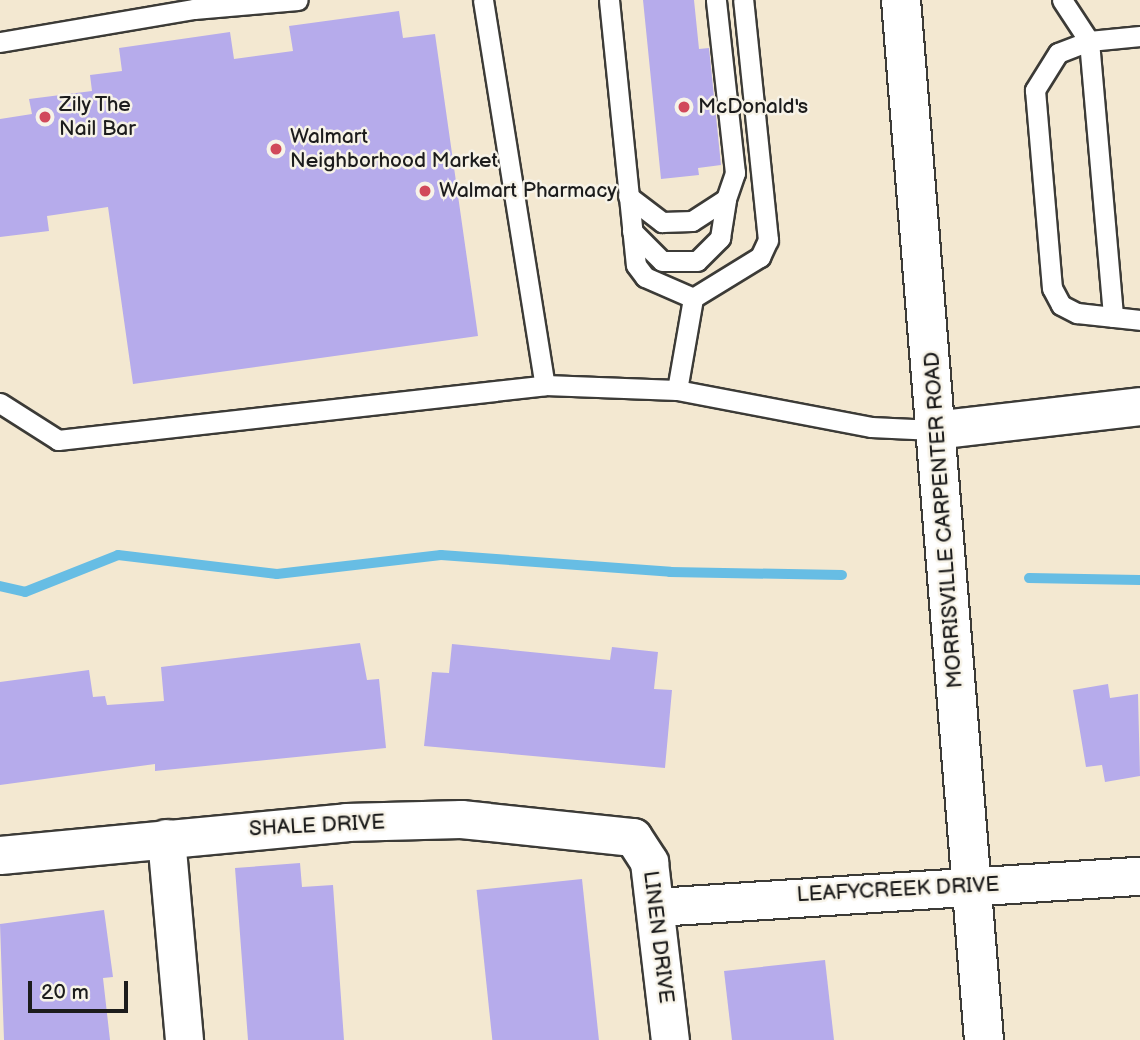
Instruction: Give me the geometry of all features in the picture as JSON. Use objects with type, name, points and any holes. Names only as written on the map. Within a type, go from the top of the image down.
[{"type":"main road","name":"MORRISVILLE CARPENTER ROAD","points":[[901,0],[933,430],[984,1040]]},
{"type":"street","points":[[933,430],[1140,406]]},
{"type":"street","name":"SHALE DRIVE","points":[[0,855],[166,838],[461,819],[634,837]]},
{"type":"street","name":"LINEN DRIVE","points":[[634,837],[649,862],[670,1040]]},
{"type":"street","points":[[166,838],[184,1040]]},
{"type":"street","name":"LEAFYCREEK DRIVE","points":[[656,907],[1140,876]]},
{"type":"lane","points":[[0,42],[194,9],[298,0]]},
{"type":"lane","points":[[483,0],[545,385]]},
{"type":"lane","points":[[610,0],[636,265],[645,277],[693,298]]},
{"type":"lane","points":[[632,231],[662,261],[696,261],[720,238],[726,199],[735,173],[716,0]]},
{"type":"lane","points":[[677,390],[693,298],[760,257],[768,240],[743,0]]},
{"type":"lane","points":[[1062,0],[1089,41],[1113,317]]},
{"type":"lane","points":[[1140,36],[1089,41],[1058,53],[1035,90],[1051,275],[1061,305],[1140,320]]},
{"type":"lane","points":[[628,196],[662,222],[692,221],[726,199]]},
{"type":"lane","points":[[0,403],[58,440],[545,385],[677,390],[871,427],[933,430]]},
{"type":"building","name":"McDonald's","points":[[643,0],[694,0],[699,49],[709,48],[721,165],[698,168],[699,175],[661,179]]},
{"type":"building","name":"Walmart Neighborhood Market","points":[[399,11],[403,38],[435,34],[478,336],[133,384],[108,207],[47,216],[49,231],[0,237],[0,119],[32,114],[29,99],[92,91],[90,75],[122,71],[119,48],[230,32],[234,59],[293,51],[289,26]]},
{"type":"building","points":[[360,643],[367,680],[379,679],[386,748],[155,771],[155,764],[0,785],[0,682],[89,670],[93,697],[105,696],[107,705],[164,701],[161,667]]},
{"type":"building","points":[[452,644],[610,660],[612,647],[658,652],[654,689],[672,690],[665,768],[424,746],[432,672],[449,673]]},
{"type":"building","points":[[1108,684],[1110,698],[1138,694],[1140,776],[1105,782],[1102,765],[1086,767],[1073,690]]},
{"type":"building","points":[[300,863],[302,887],[333,885],[344,1040],[248,1040],[235,868]]},
{"type":"building","points":[[582,879],[599,1040],[492,1040],[477,890]]},
{"type":"building","points":[[104,910],[113,977],[103,978],[110,1040],[4,1040],[0,924]]},
{"type":"building","points":[[825,960],[834,1040],[732,1040],[724,971]]},
{"type":"waterway","points":[[0,586],[25,592],[118,555],[277,574],[441,555],[670,572],[842,575]]},
{"type":"waterway","points":[[1029,578],[1140,580]]},
{"type":"place","name":"McDonald's","points":[[684,107]]},
{"type":"place","name":"Zily The Nail Bar","points":[[45,117]]},
{"type":"place","name":"Walmart Neighborhood Market","points":[[276,149]]},
{"type":"place","name":"Walmart Pharmacy","points":[[425,191]]}]
